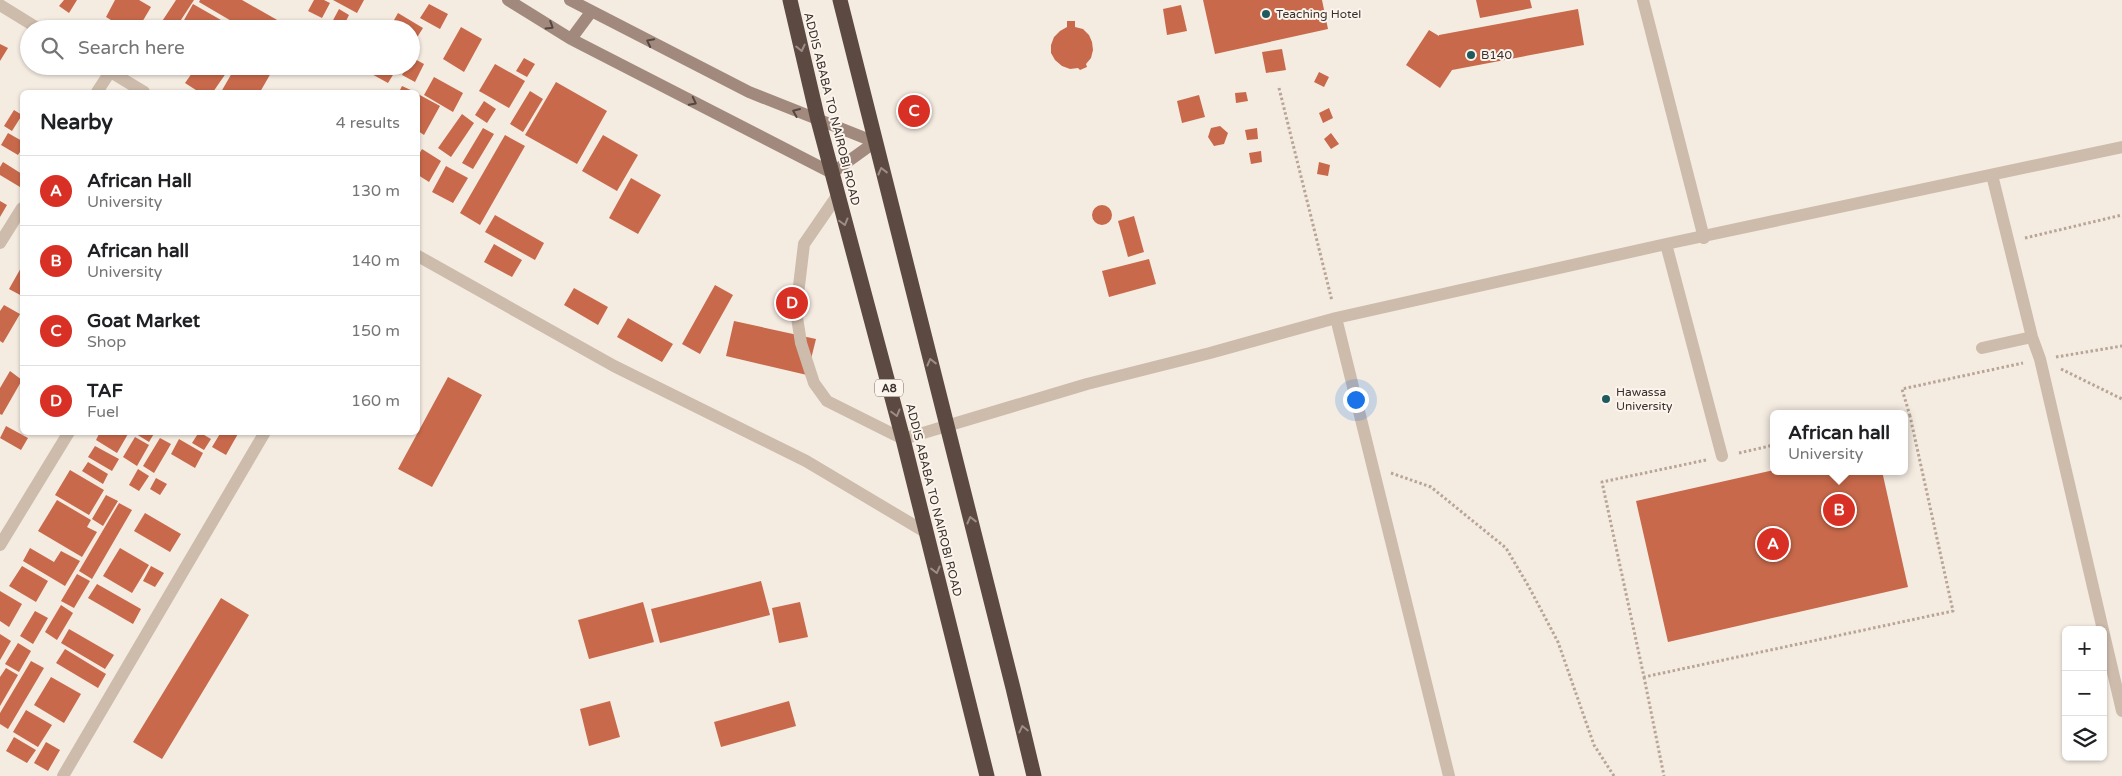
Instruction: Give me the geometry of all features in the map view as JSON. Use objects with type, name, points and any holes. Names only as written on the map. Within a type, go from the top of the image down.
[{"type":"highway","name":"ADDIS ABABA TO NAIROBI ROAD","points":[[790,0],[837,196],[903,439],[987,776]]},
{"type":"highway","points":[[840,0],[948,425],[1034,776]]},
{"type":"main road","points":[[508,0],[570,39],[832,173],[875,142]]},
{"type":"main road","points":[[570,0],[749,92],[875,142]]},
{"type":"main road","points":[[570,39],[591,12]]},
{"type":"street","points":[[1643,0],[1704,238]]},
{"type":"street","points":[[0,5],[24,20]]},
{"type":"street","points":[[98,90],[104,75]]},
{"type":"street","points":[[116,75],[141,90]]},
{"type":"street","points":[[837,196],[804,244],[796,311],[801,343],[814,383],[827,401],[903,439],[1087,384],[1210,353],[1336,318],[1666,244],[1704,238],[2122,147]]},
{"type":"street","points":[[1992,175],[2010,241],[2032,337],[2040,359],[2102,626]]},
{"type":"street","points":[[1,241],[20,211]]},
{"type":"street","points":[[1666,244],[1722,456]]},
{"type":"street","points":[[420,257],[614,366],[806,461],[927,533]]},
{"type":"street","points":[[1336,318],[1449,776]]},
{"type":"street","points":[[1982,348],[2032,337]]},
{"type":"street","points":[[0,545],[67,435]]},
{"type":"street","points":[[63,776],[263,435]]},
{"type":"street","points":[[2107,647],[2122,710]]},
{"type":"path","points":[[1279,88],[1336,318]]},
{"type":"path","points":[[2010,241],[2122,215]]},
{"type":"path","points":[[1644,677],[1953,611],[1910,416],[1902,389],[2040,359],[2122,346]]},
{"type":"path","points":[[2040,359],[2122,399]]},
{"type":"path","points":[[1664,776],[1602,482],[1770,446]]},
{"type":"path","points":[[1372,466],[1431,488],[1506,548],[1558,642],[1594,745],[1614,776]]},
{"type":"building","points":[[64,0],[77,0],[69,13],[59,6]]},
{"type":"building","points":[[115,0],[139,0],[151,7],[143,20],[111,20],[106,17]]},
{"type":"building","points":[[176,0],[194,0],[181,20],[163,20]]},
{"type":"building","points":[[200,0],[242,0],[277,20],[230,20],[199,2]]},
{"type":"building","points":[[314,0],[324,0],[330,3],[322,18],[308,11]]},
{"type":"building","points":[[333,0],[364,0],[357,13]]},
{"type":"building","name":"Teaching Hotel","points":[[1203,0],[1322,0],[1328,29],[1215,54]]},
{"type":"building","points":[[1476,0],[1530,0],[1532,8],[1480,18]]},
{"type":"building","points":[[193,4],[221,20],[184,20]]},
{"type":"building","points":[[429,4],[448,14],[440,29],[420,18]]},
{"type":"building","points":[[1181,5],[1187,31],[1167,35],[1163,9]]},
{"type":"building","points":[[339,9],[349,15],[346,20],[333,20]]},
{"type":"building","name":"B140","points":[[1578,9],[1584,45],[1452,70],[1440,88],[1406,65],[1429,30],[1439,36]]},
{"type":"building","points":[[398,13],[410,20],[394,20]]},
{"type":"building","points":[[1067,21],[1075,21],[1075,27],[1083,29],[1089,35],[1092,42],[1091,58],[1086,64],[1087,67],[1080,70],[1078,68],[1070,69],[1062,66],[1051,53],[1054,37],[1067,27]]},
{"type":"building","points":[[461,27],[482,39],[464,72],[443,59]]},
{"type":"building","points":[[0,44],[8,48],[0,61]]},
{"type":"building","points":[[1282,49],[1286,70],[1266,73],[1262,52]]},
{"type":"building","points":[[524,58],[535,64],[527,77],[516,71]]},
{"type":"building","points":[[420,62],[424,64],[420,72]]},
{"type":"building","points":[[495,64],[525,81],[509,108],[479,91]]},
{"type":"building","points":[[1319,72],[1329,77],[1324,87],[1314,82]]},
{"type":"building","points":[[191,75],[225,75],[214,90],[196,90],[185,83]]},
{"type":"building","points":[[231,75],[270,75],[261,90],[222,90]]},
{"type":"building","points":[[373,75],[393,75],[388,83]]},
{"type":"building","points":[[402,75],[418,75],[415,82]]},
{"type":"building","points":[[434,77],[463,93],[453,112],[424,95]]},
{"type":"building","points":[[556,82],[607,111],[577,164],[525,135]]},
{"type":"building","points":[[402,86],[411,90],[400,90]]},
{"type":"building","points":[[530,91],[543,99],[523,132],[510,124]]},
{"type":"building","points":[[1246,92],[1248,101],[1236,103],[1235,93]]},
{"type":"building","points":[[420,95],[440,106],[424,135],[420,132]]},
{"type":"building","points":[[1199,95],[1205,117],[1182,123],[1177,101]]},
{"type":"building","points":[[484,101],[496,109],[487,123],[475,115]]},
{"type":"building","points":[[1329,108],[1333,118],[1323,123],[1319,113]]},
{"type":"building","points":[[14,110],[20,114],[20,118],[12,131],[4,126]]},
{"type":"building","points":[[462,114],[474,123],[451,157],[438,148]]},
{"type":"building","points":[[1220,126],[1228,133],[1224,144],[1214,146],[1208,137],[1211,128]]},
{"type":"building","points":[[483,128],[494,134],[473,169],[462,163]]},
{"type":"building","points":[[1257,128],[1258,139],[1247,140],[1245,130]]},
{"type":"building","points":[[8,133],[20,140],[20,152],[18,155],[1,145]]},
{"type":"building","points":[[1331,133],[1339,144],[1331,149],[1324,139]]},
{"type":"building","points":[[505,135],[525,146],[480,225],[460,213]]},
{"type":"building","points":[[603,135],[638,155],[617,191],[582,171]]},
{"type":"building","points":[[422,149],[441,161],[429,182],[420,176],[420,152]]},
{"type":"building","points":[[1261,151],[1262,162],[1251,164],[1249,153]]},
{"type":"building","points":[[3,162],[20,173],[20,187],[0,175],[0,167]]},
{"type":"building","points":[[1319,162],[1330,165],[1328,176],[1317,174]]},
{"type":"building","points":[[446,166],[468,178],[453,203],[432,192]]},
{"type":"building","points":[[631,178],[661,195],[638,234],[609,218]]},
{"type":"building","points":[[0,201],[7,205],[0,217]]},
{"type":"building","points":[[1102,205],[1109,208],[1112,215],[1109,222],[1102,225],[1095,222],[1092,215],[1095,208]]},
{"type":"building","points":[[495,215],[544,243],[535,260],[485,232]]},
{"type":"building","points":[[1134,216],[1144,252],[1128,257],[1118,221]]},
{"type":"building","points":[[494,244],[522,260],[512,277],[484,262]]},
{"type":"building","points":[[1149,259],[1156,284],[1109,297],[1102,271]]},
{"type":"building","points":[[20,270],[20,295],[9,289]]},
{"type":"building","points":[[715,285],[733,295],[700,354],[682,344]]},
{"type":"building","points":[[574,288],[608,307],[598,325],[564,305]]},
{"type":"building","points":[[4,305],[20,314],[3,343],[0,341],[0,311]]},
{"type":"building","points":[[628,318],[673,344],[662,362],[617,337]]},
{"type":"building","points":[[734,321],[816,339],[807,375],[726,356]]},
{"type":"building","points":[[10,371],[20,378],[20,384],[2,415],[0,414],[0,388]]},
{"type":"building","points":[[448,377],[482,395],[432,487],[398,469],[416,435],[420,435],[420,429]]},
{"type":"building","points":[[6,426],[28,438],[21,450],[0,438]]},
{"type":"building","points":[[98,435],[127,435],[117,453],[96,440]]},
{"type":"building","points":[[138,435],[153,435],[149,442]]},
{"type":"building","points":[[197,435],[204,435],[211,439],[204,450],[192,443]]},
{"type":"building","points":[[219,435],[237,435],[226,455],[212,447]]},
{"type":"building","points":[[135,437],[149,445],[137,466],[123,457]]},
{"type":"building","points":[[160,438],[171,444],[154,473],[143,466]]},
{"type":"building","points":[[179,439],[203,453],[195,468],[171,454]]},
{"type":"building","points":[[95,446],[119,459],[112,471],[88,457]]},
{"type":"building","points":[[88,462],[108,474],[103,484],[82,471]]},
{"type":"building","points":[[138,469],[149,476],[139,491],[129,485]]},
{"type":"building","points":[[70,470],[104,490],[89,515],[55,495]]},
{"type":"building","points":[[1770,471],[1770,475],[1883,475],[1908,587],[1668,642],[1636,501]]},
{"type":"building","points":[[156,478],[167,484],[160,495],[150,489]]},
{"type":"building","points":[[106,495],[118,501],[103,526],[92,519]]},
{"type":"building","points":[[57,500],[91,520],[87,527],[97,532],[82,557],[38,531]]},
{"type":"building","points":[[119,503],[132,510],[92,579],[79,571]]},
{"type":"building","points":[[145,513],[181,534],[170,552],[134,531]]},
{"type":"building","points":[[30,548],[54,562],[61,551],[80,561],[65,586],[23,561]]},
{"type":"building","points":[[120,548],[149,565],[132,593],[103,576]]},
{"type":"building","points":[[22,566],[48,581],[36,602],[9,586]]},
{"type":"building","points":[[151,566],[164,573],[155,587],[143,581]]},
{"type":"building","points":[[77,574],[90,581],[74,608],[61,601]]},
{"type":"building","points":[[761,581],[770,615],[660,643],[651,609]]},
{"type":"building","points":[[97,584],[141,609],[133,624],[88,598]]},
{"type":"building","points":[[0,591],[22,604],[9,627],[0,621]]},
{"type":"building","points":[[221,598],[249,615],[162,759],[133,742]]},
{"type":"building","points":[[643,602],[654,642],[589,659],[578,620]]},
{"type":"building","points":[[800,602],[808,637],[779,643],[772,608]]},
{"type":"building","points":[[61,605],[73,613],[57,640],[45,632]]},
{"type":"building","points":[[35,611],[48,618],[33,644],[20,636]]},
{"type":"building","points":[[69,629],[114,655],[105,669],[61,643]]},
{"type":"building","points":[[0,634],[11,641],[0,660]]},
{"type":"building","points":[[18,643],[31,651],[19,672],[5,664]]},
{"type":"building","points":[[65,649],[106,674],[98,688],[56,663]]},
{"type":"building","points":[[31,661],[44,668],[8,729],[0,724],[0,713]]},
{"type":"building","points":[[6,668],[18,675],[0,706],[0,677]]},
{"type":"building","points":[[51,677],[81,694],[64,723],[34,705]]},
{"type":"building","points":[[610,701],[620,737],[589,746],[580,709]]},
{"type":"building","points":[[789,701],[796,726],[721,747],[714,722]]},
{"type":"building","points":[[26,710],[52,725],[38,747],[13,732]]},
{"type":"building","points":[[14,737],[36,750],[27,763],[6,751]]},
{"type":"building","points":[[46,742],[60,750],[48,771],[34,763]]},
{"type":"place","name":"Teaching Hotel","points":[[1266,14]]},
{"type":"place","name":"B140","points":[[1471,55]]},
{"type":"place","name":"Goat Market","points":[[914,111]]},
{"type":"place","name":"TAF","points":[[792,303]]},
{"type":"place","name":"Hawassa University","points":[[1606,399]]},
{"type":"place","name":"African hall","points":[[1839,510]]},
{"type":"place","name":"African Hall","points":[[1773,544]]}]
